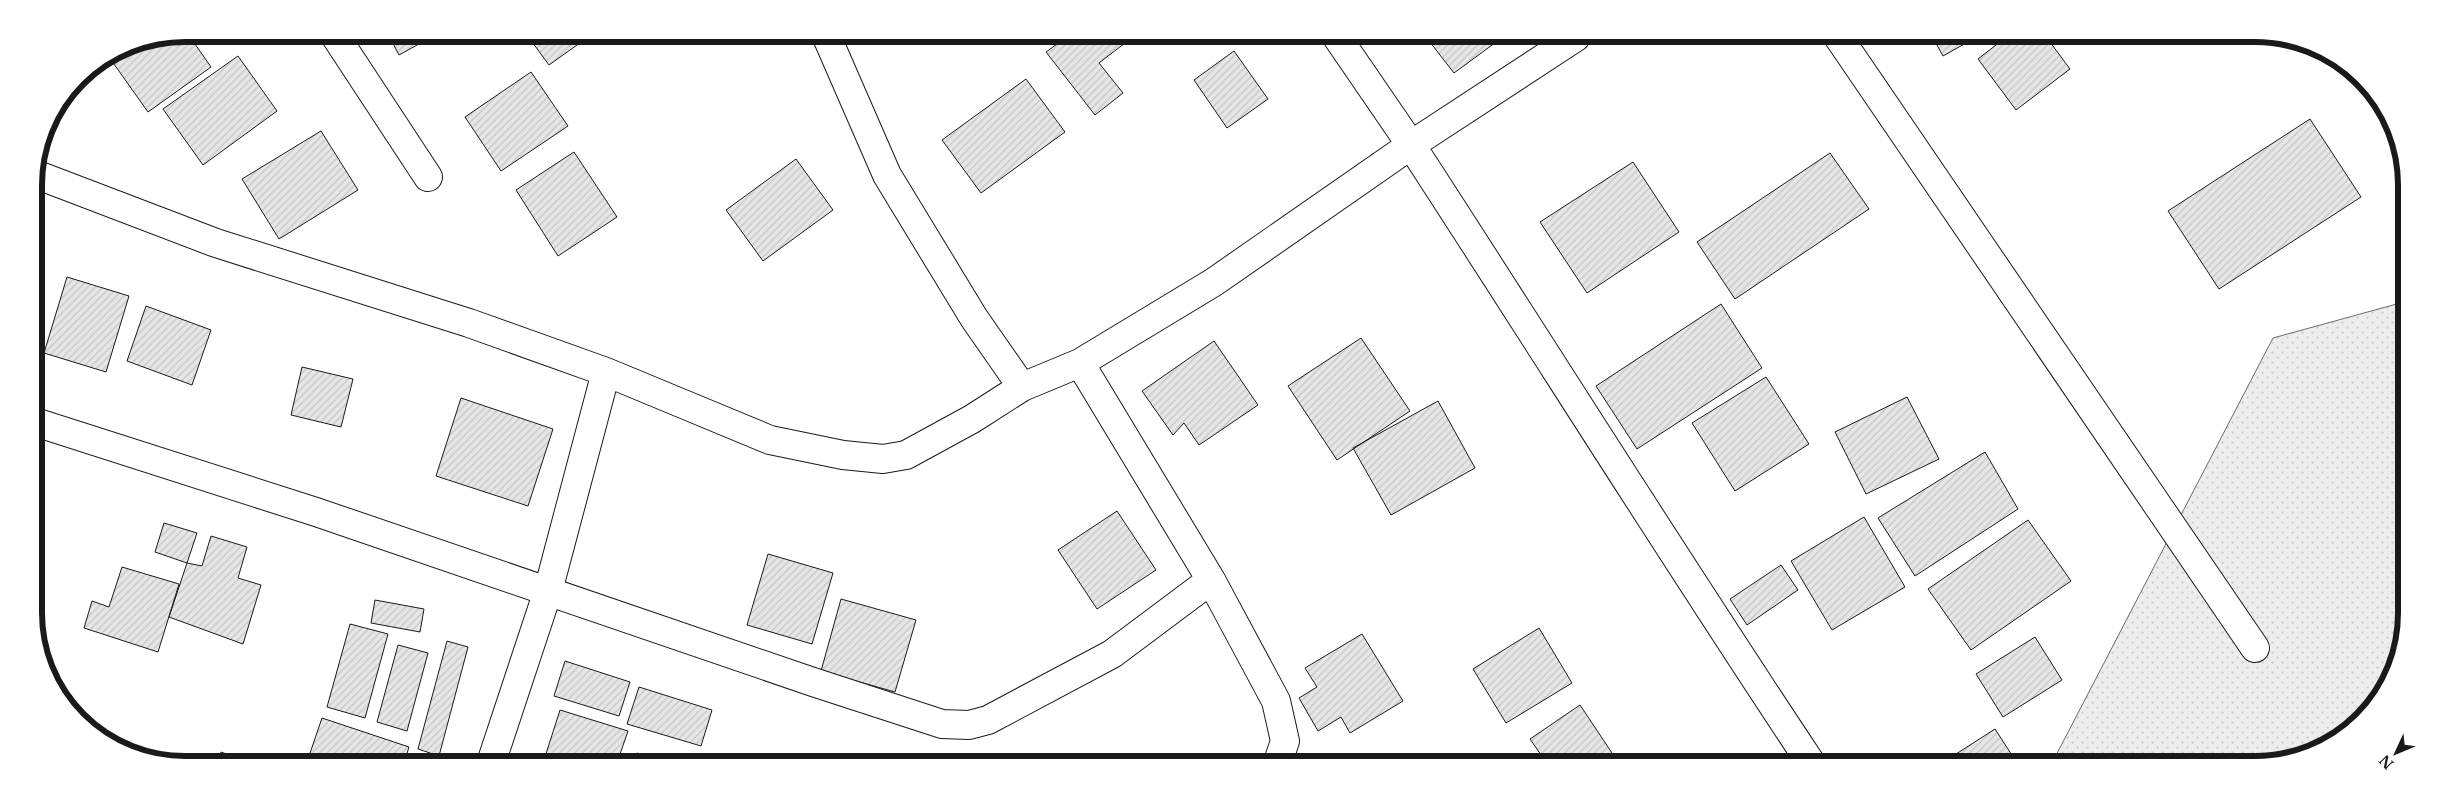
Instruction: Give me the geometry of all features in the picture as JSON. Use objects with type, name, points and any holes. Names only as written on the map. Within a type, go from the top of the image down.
[{"type":"street","points":[[339,42],[428,177]]},
{"type":"street","points":[[829,42],[887,175],[974,318],[1022,387]]},
{"type":"street","points":[[1340,42],[1411,145],[1595,428],[1711,613],[1806,755]]},
{"type":"street","points":[[43,179],[216,243],[469,323],[606,372],[770,440],[843,455],[883,459],[906,455],[927,445],[1022,387],[1080,363],[1214,282],[1411,145],[1568,42]]},
{"type":"street","points":[[1842,42],[2255,648]]},
{"type":"street","points":[[1080,363],[1211,580],[1276,701],[1285,741],[1280,755]]},
{"type":"street","points":[[493,756],[548,591],[606,372]]},
{"type":"street","points":[[42,424],[316,512],[813,682],[942,724],[970,725],[988,720],[1112,654],[1211,580]]},
{"type":"shaded area","points":[[2398,304],[2398,613],[2394,650],[2388,667],[2369,700],[2350,720],[2327,736],[2293,751],[2265,755],[2056,755],[2273,338]]},
{"type":"building","points":[[194,42],[211,67],[148,112],[113,63],[131,53],[157,45]]},
{"type":"building","points":[[392,42],[423,42],[399,55]]},
{"type":"building","points":[[532,42],[581,42],[549,65]]},
{"type":"building","points":[[1060,42],[1126,42],[1099,63],[1123,93],[1095,115],[1046,52]]},
{"type":"building","points":[[1430,42],[1496,42],[1454,73]]},
{"type":"building","points":[[1935,42],[1968,42],[1943,56]]},
{"type":"building","points":[[2000,42],[2050,42],[2070,69],[2016,110],[1978,59]]},
{"type":"building","points":[[1234,51],[1268,99],[1227,128],[1194,80]]},
{"type":"building","points":[[238,56],[277,111],[203,165],[163,109]]},
{"type":"building","points":[[531,72],[568,126],[501,171],[465,117]]},
{"type":"building","points":[[1026,79],[1065,132],[981,193],[942,140]]},
{"type":"building","points":[[2310,119],[2361,197],[2219,289],[2168,211]]},
{"type":"building","points":[[321,131],[358,190],[279,239],[242,179]]},
{"type":"building","points":[[574,152],[617,217],[558,256],[516,190]]},
{"type":"building","points":[[1830,153],[1869,209],[1735,299],[1697,242]]},
{"type":"building","points":[[796,159],[833,210],[763,261],[726,210]]},
{"type":"building","points":[[1633,162],[1679,232],[1587,293],[1540,222]]},
{"type":"building","points":[[67,277],[129,296],[106,372],[44,353]]},
{"type":"building","points":[[1721,304],[1762,368],[1637,449],[1596,386]]},
{"type":"building","points":[[146,306],[211,330],[192,385],[127,361]]},
{"type":"building","points":[[1361,338],[1410,411],[1337,460],[1288,386]]},
{"type":"building","points":[[1214,341],[1258,405],[1199,445],[1184,423],[1173,435],[1142,391]]},
{"type":"building","points":[[302,367],[353,379],[341,427],[291,415]]},
{"type":"building","points":[[1766,377],[1809,444],[1735,491],[1692,423]]},
{"type":"building","points":[[1907,397],[1939,459],[1866,494],[1835,432]]},
{"type":"building","points":[[461,398],[553,429],[528,506],[436,476]]},
{"type":"building","points":[[1438,401],[1475,468],[1391,515],[1353,448]]},
{"type":"building","points":[[1985,452],[2018,509],[1915,576],[1878,518]]},
{"type":"building","points":[[1117,511],[1156,570],[1097,609],[1058,550]]},
{"type":"building","points":[[1864,517],[1905,587],[1832,630],[1791,561]]},
{"type":"building","points":[[2028,520],[2071,581],[1971,650],[1928,589]]},
{"type":"building","points":[[164,523],[197,533],[187,563],[155,552]]},
{"type":"building","points":[[211,536],[247,547],[238,578],[261,585],[243,644],[169,617],[187,563],[202,566]]},
{"type":"building","points":[[768,554],[833,573],[812,644],[747,625]]},
{"type":"building","points":[[1781,565],[1798,590],[1747,625],[1730,599]]},
{"type":"building","points":[[122,567],[179,584],[158,652],[84,628],[92,601],[109,607]]},
{"type":"building","points":[[841,599],[916,620],[895,692],[821,671]]},
{"type":"building","points":[[375,600],[424,609],[420,632],[371,623]]},
{"type":"building","points":[[350,624],[388,634],[365,718],[327,707]]},
{"type":"building","points":[[1539,628],[1572,683],[1506,723],[1473,669]]},
{"type":"building","points":[[1362,634],[1403,701],[1350,733],[1341,717],[1318,731],[1299,698],[1317,687],[1305,668]]},
{"type":"building","points":[[2035,637],[2062,680],[2003,717],[1976,674]]},
{"type":"building","points":[[447,641],[468,647],[439,756],[418,749]]},
{"type":"building","points":[[398,645],[428,653],[407,731],[377,722]]},
{"type":"building","points":[[565,661],[630,682],[619,716],[554,696]]},
{"type":"building","points":[[639,687],[712,710],[701,746],[627,724]]},
{"type":"building","points":[[1580,705],[1614,755],[1541,755],[1530,739]]},
{"type":"building","points":[[560,710],[628,731],[619,756],[545,756]]},
{"type":"building","points":[[322,718],[409,747],[406,756],[309,756]]},
{"type":"building","points":[[1995,729],[2012,755],[1954,755]]},
{"type":"building","points":[[221,752],[232,756],[219,756]]}]
